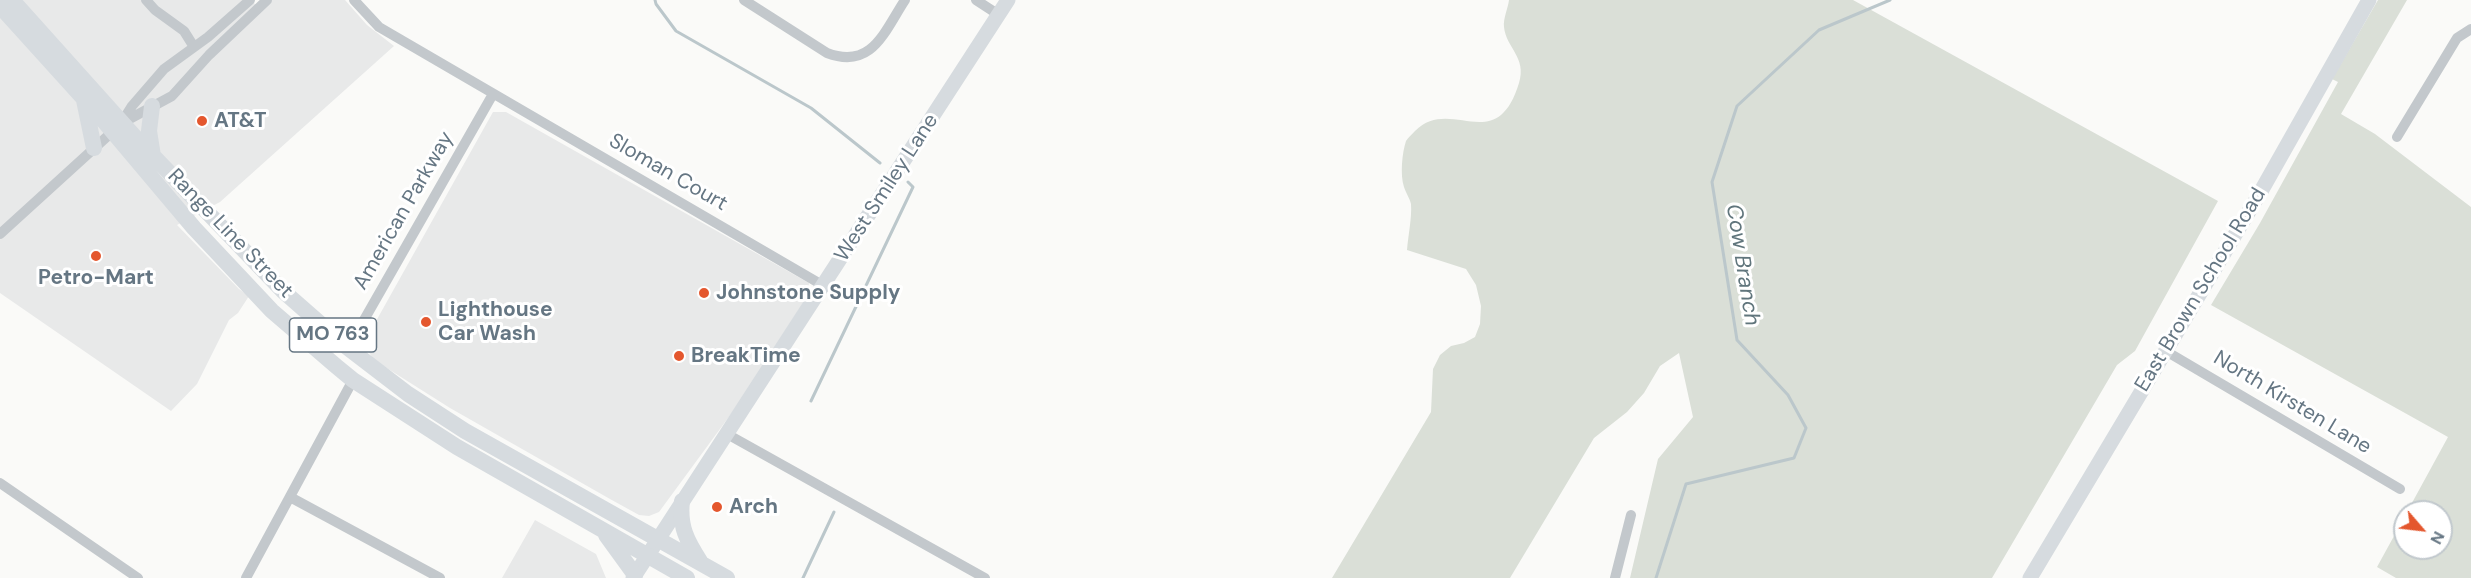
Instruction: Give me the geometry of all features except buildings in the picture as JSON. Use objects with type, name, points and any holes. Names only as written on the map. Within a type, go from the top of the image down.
[{"type":"main road","name":"Range Line Street","points":[[12,0],[117,127],[194,228],[268,306],[353,380],[457,447],[687,578]]},
{"type":"main road","name":"Range Line Street","points":[[0,6],[84,99],[153,156],[284,291],[385,378],[465,431],[727,578]]},
{"type":"main road","points":[[84,99],[94,148]]},
{"type":"main road","points":[[152,106],[149,131],[153,156]]},
{"type":"main road","points":[[268,306],[311,331],[332,349],[338,352],[348,348]]},
{"type":"main road","points":[[353,380],[361,375],[388,393],[430,408]]},
{"type":"main road","points":[[682,501],[681,526],[687,541],[702,564]]},
{"type":"main road","points":[[602,530],[634,577]]},
{"type":"street","points":[[146,0],[155,10],[183,31],[195,47]]},
{"type":"street","points":[[117,127],[164,69],[195,47],[250,0]]},
{"type":"street","points":[[0,234],[117,127],[172,96],[209,55],[267,0]]},
{"type":"street","name":"Sloman Court","points":[[354,0],[379,27],[824,286]]},
{"type":"street","points":[[363,9],[373,0]]},
{"type":"street","points":[[744,0],[827,53],[842,59],[856,58],[872,49],[905,0]]},
{"type":"street","points":[[976,0],[999,15]]},
{"type":"street","name":"West Smiley Lane","points":[[634,577],[646,555],[824,286],[1008,0]]},
{"type":"street","name":"East Brown School Road","points":[[2030,578],[2164,350],[2260,193],[2369,0]]},
{"type":"street","points":[[2397,137],[2457,38],[2470,29]]},
{"type":"street","name":"American Parkway","points":[[348,348],[493,94]]},
{"type":"street","name":"North Kirsten Lane","points":[[2164,350],[2400,489]]},
{"type":"street","points":[[246,578],[353,380]]},
{"type":"street","points":[[727,434],[985,578]]},
{"type":"street","points":[[0,483],[138,578]]},
{"type":"street","points":[[290,497],[440,578]]},
{"type":"street","points":[[1615,578],[1631,515]]},
{"type":"shaded area","points":[[0,0],[251,0],[262,11],[272,0],[345,0],[367,25],[394,46],[220,202],[177,225],[239,289],[249,296],[238,313],[229,320],[197,384],[171,411],[0,293]]},
{"type":"shaded area","points":[[1509,0],[1853,0],[2218,201],[2135,351],[2117,365],[1992,578],[1630,578],[1658,459],[1693,417],[1679,353],[1660,366],[1644,393],[1627,412],[1594,438],[1510,578],[1332,578],[1431,412],[1433,369],[1440,355],[1451,346],[1475,337],[1480,324],[1481,306],[1476,285],[1466,269],[1407,250],[1411,204],[1403,182],[1403,158],[1407,140],[1415,131],[1429,122],[1443,119],[1485,122],[1498,117],[1509,105],[1521,74],[1518,59],[1508,41],[1504,27]]},
{"type":"shaded area","points":[[2378,0],[2407,0],[2341,114],[2375,134],[2471,207],[2471,578],[2396,578],[2377,567],[2393,538],[2393,560],[2453,560],[2453,500],[2414,500],[2448,437],[2211,305],[2260,223],[2338,82],[2332,79]]},
{"type":"shaded area","points":[[493,112],[506,112],[809,283],[807,297],[742,399],[659,512],[649,516],[639,515],[610,499],[450,408],[374,360],[368,351],[366,339]]},
{"type":"shaded area","points":[[535,520],[596,554],[606,578],[502,578]]},
{"type":"waterway","points":[[655,0],[676,31],[811,108],[880,163]]},
{"type":"waterway","name":"Cow Branch","points":[[1656,578],[1686,484],[1794,458],[1806,428],[1788,395],[1737,340],[1712,182],[1737,106],[1819,30],[1890,0]]},
{"type":"waterway","points":[[811,401],[913,187],[908,182]]},
{"type":"waterway","points":[[803,578],[834,512]]},
{"type":"place","name":"AT&T","points":[[202,121]]},
{"type":"place","name":"Petro-Mart","points":[[96,256]]},
{"type":"place","name":"Johnstone Supply","points":[[704,293]]},
{"type":"place","name":"Lighthouse Car Wash","points":[[426,322]]},
{"type":"place","name":"BreakTime","points":[[679,356]]},
{"type":"place","name":"Arch","points":[[717,507]]}]
